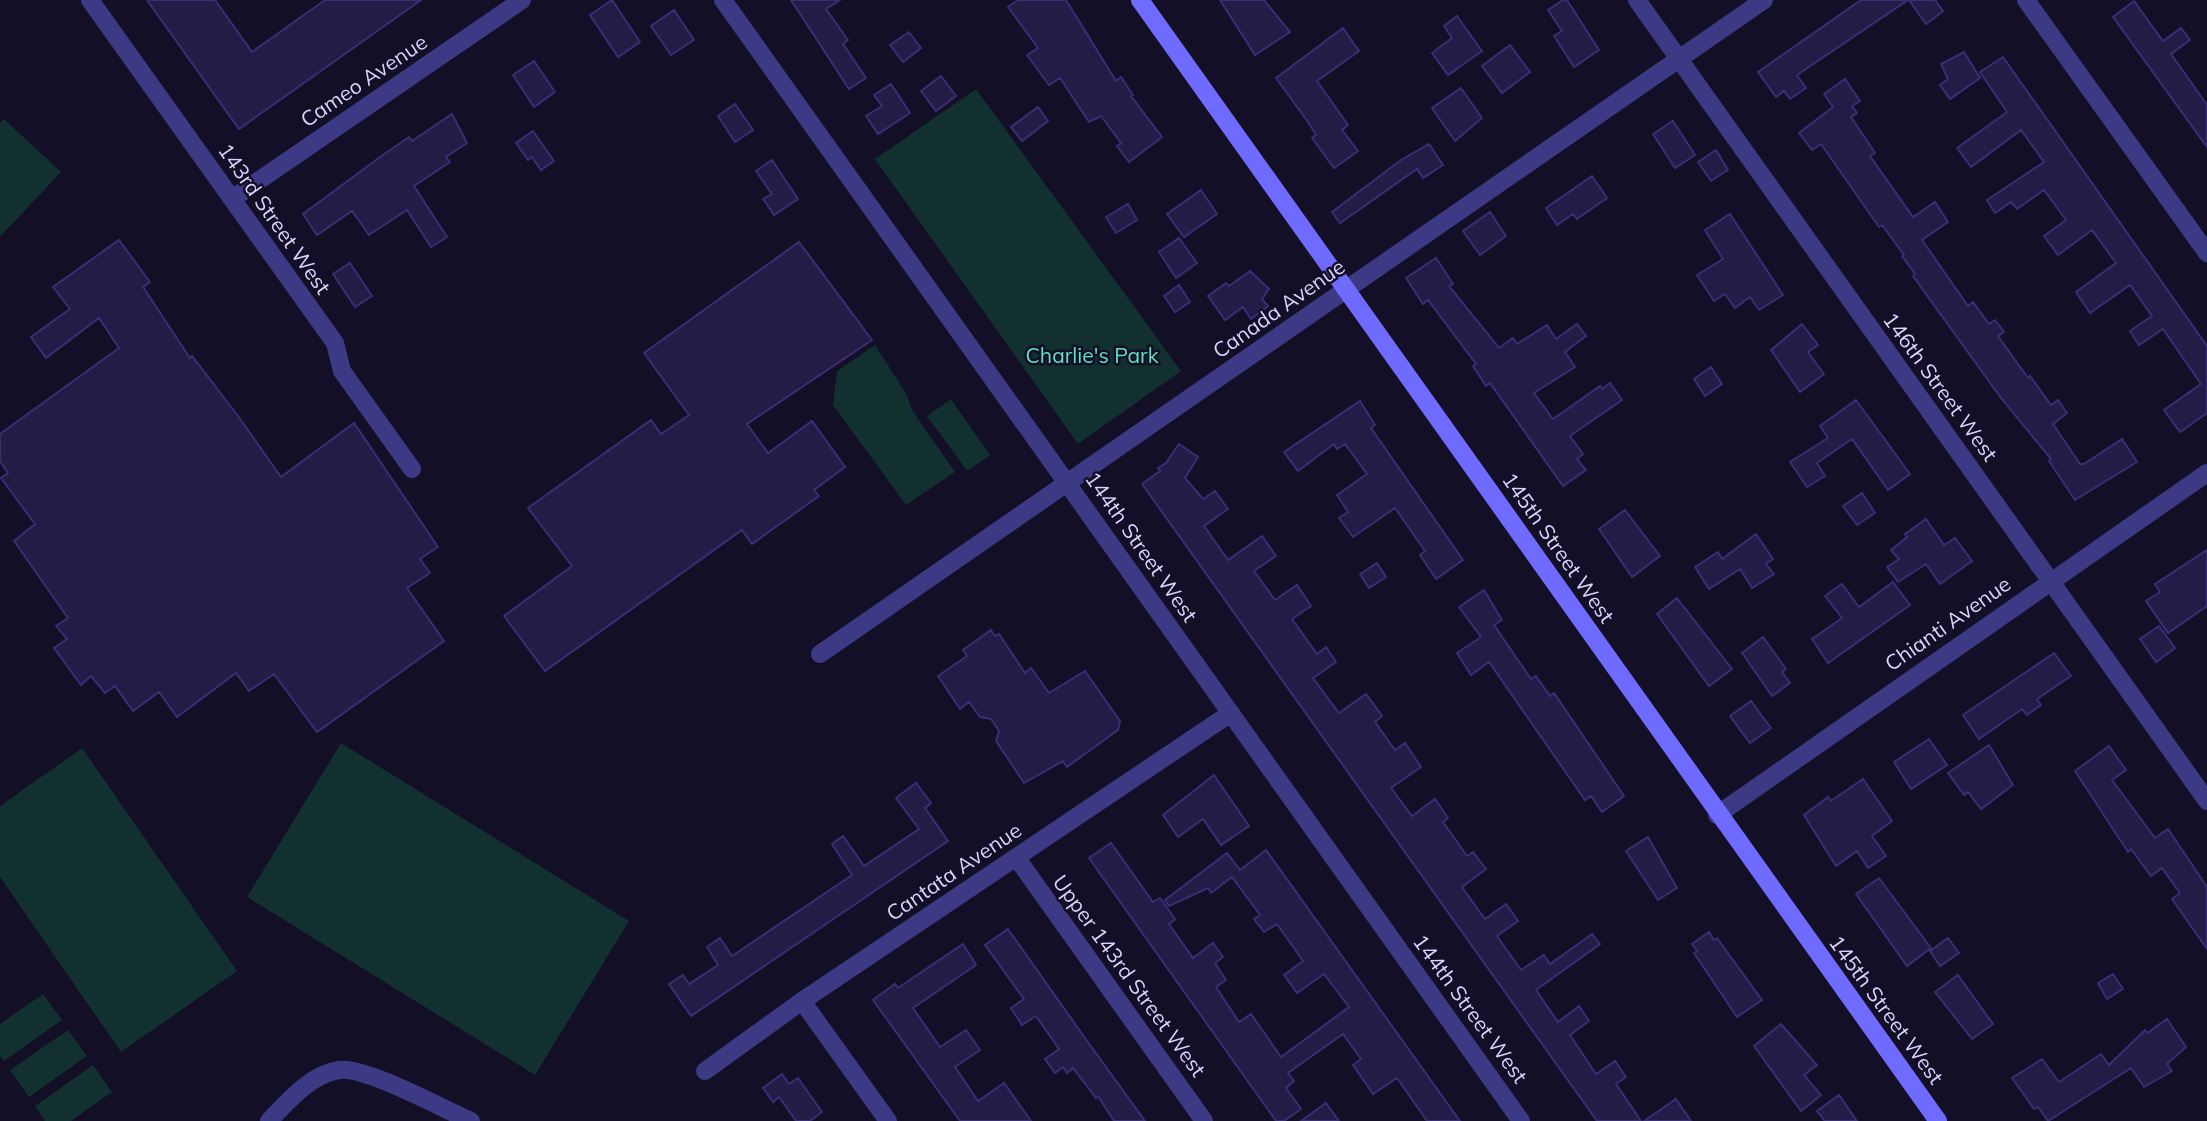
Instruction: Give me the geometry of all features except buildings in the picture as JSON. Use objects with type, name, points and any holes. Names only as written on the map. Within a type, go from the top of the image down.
[{"type":"street","name":"143rd Street West","points":[[90,0],[335,343],[342,372],[412,469]]},
{"type":"street","name":"Cameo Avenue","points":[[232,199],[522,0]]},
{"type":"street","name":"144th Street West","points":[[723,0],[1521,1121]]},
{"type":"street","name":"145th Street West","points":[[1140,0],[1348,289],[1717,815],[1938,1121]]},
{"type":"street","name":"146th Street West","points":[[1637,0],[2207,801]]},
{"type":"street","name":"Canada Avenue","points":[[820,654],[1764,0]]},
{"type":"street","points":[[2026,0],[2207,253]]},
{"type":"street","name":"Chianti Avenue","points":[[1717,815],[2207,473]]},
{"type":"street","name":"Cantata Avenue","points":[[705,1071],[802,1001],[1231,713]]},
{"type":"street","name":"Upper 143rd Street West","points":[[1016,857],[1204,1121]]},
{"type":"street","points":[[802,1001],[888,1121]]},
{"type":"street","points":[[269,1121],[314,1079],[339,1070],[364,1073],[471,1121]]},
{"type":"green space","name":"Charlie's Park","points":[[976,89],[1181,371],[1078,444],[875,159]]},
{"type":"green space","points":[[4,119],[61,172],[0,237],[0,123]]},
{"type":"green space","points":[[875,345],[907,395],[912,410],[955,472],[906,505],[833,405],[837,371]]},
{"type":"green space","points":[[951,399],[990,455],[967,471],[927,416]]},
{"type":"green space","points":[[341,743],[629,921],[535,1075],[247,897]]},
{"type":"green space","points":[[82,748],[237,971],[121,1052],[0,877],[0,806]]},
{"type":"green space","points":[[43,994],[62,1020],[4,1061],[0,1056],[0,1024]]},
{"type":"green space","points":[[68,1030],[87,1056],[29,1097],[10,1070]]},
{"type":"green space","points":[[93,1065],[112,1092],[71,1121],[45,1121],[35,1106]]}]
